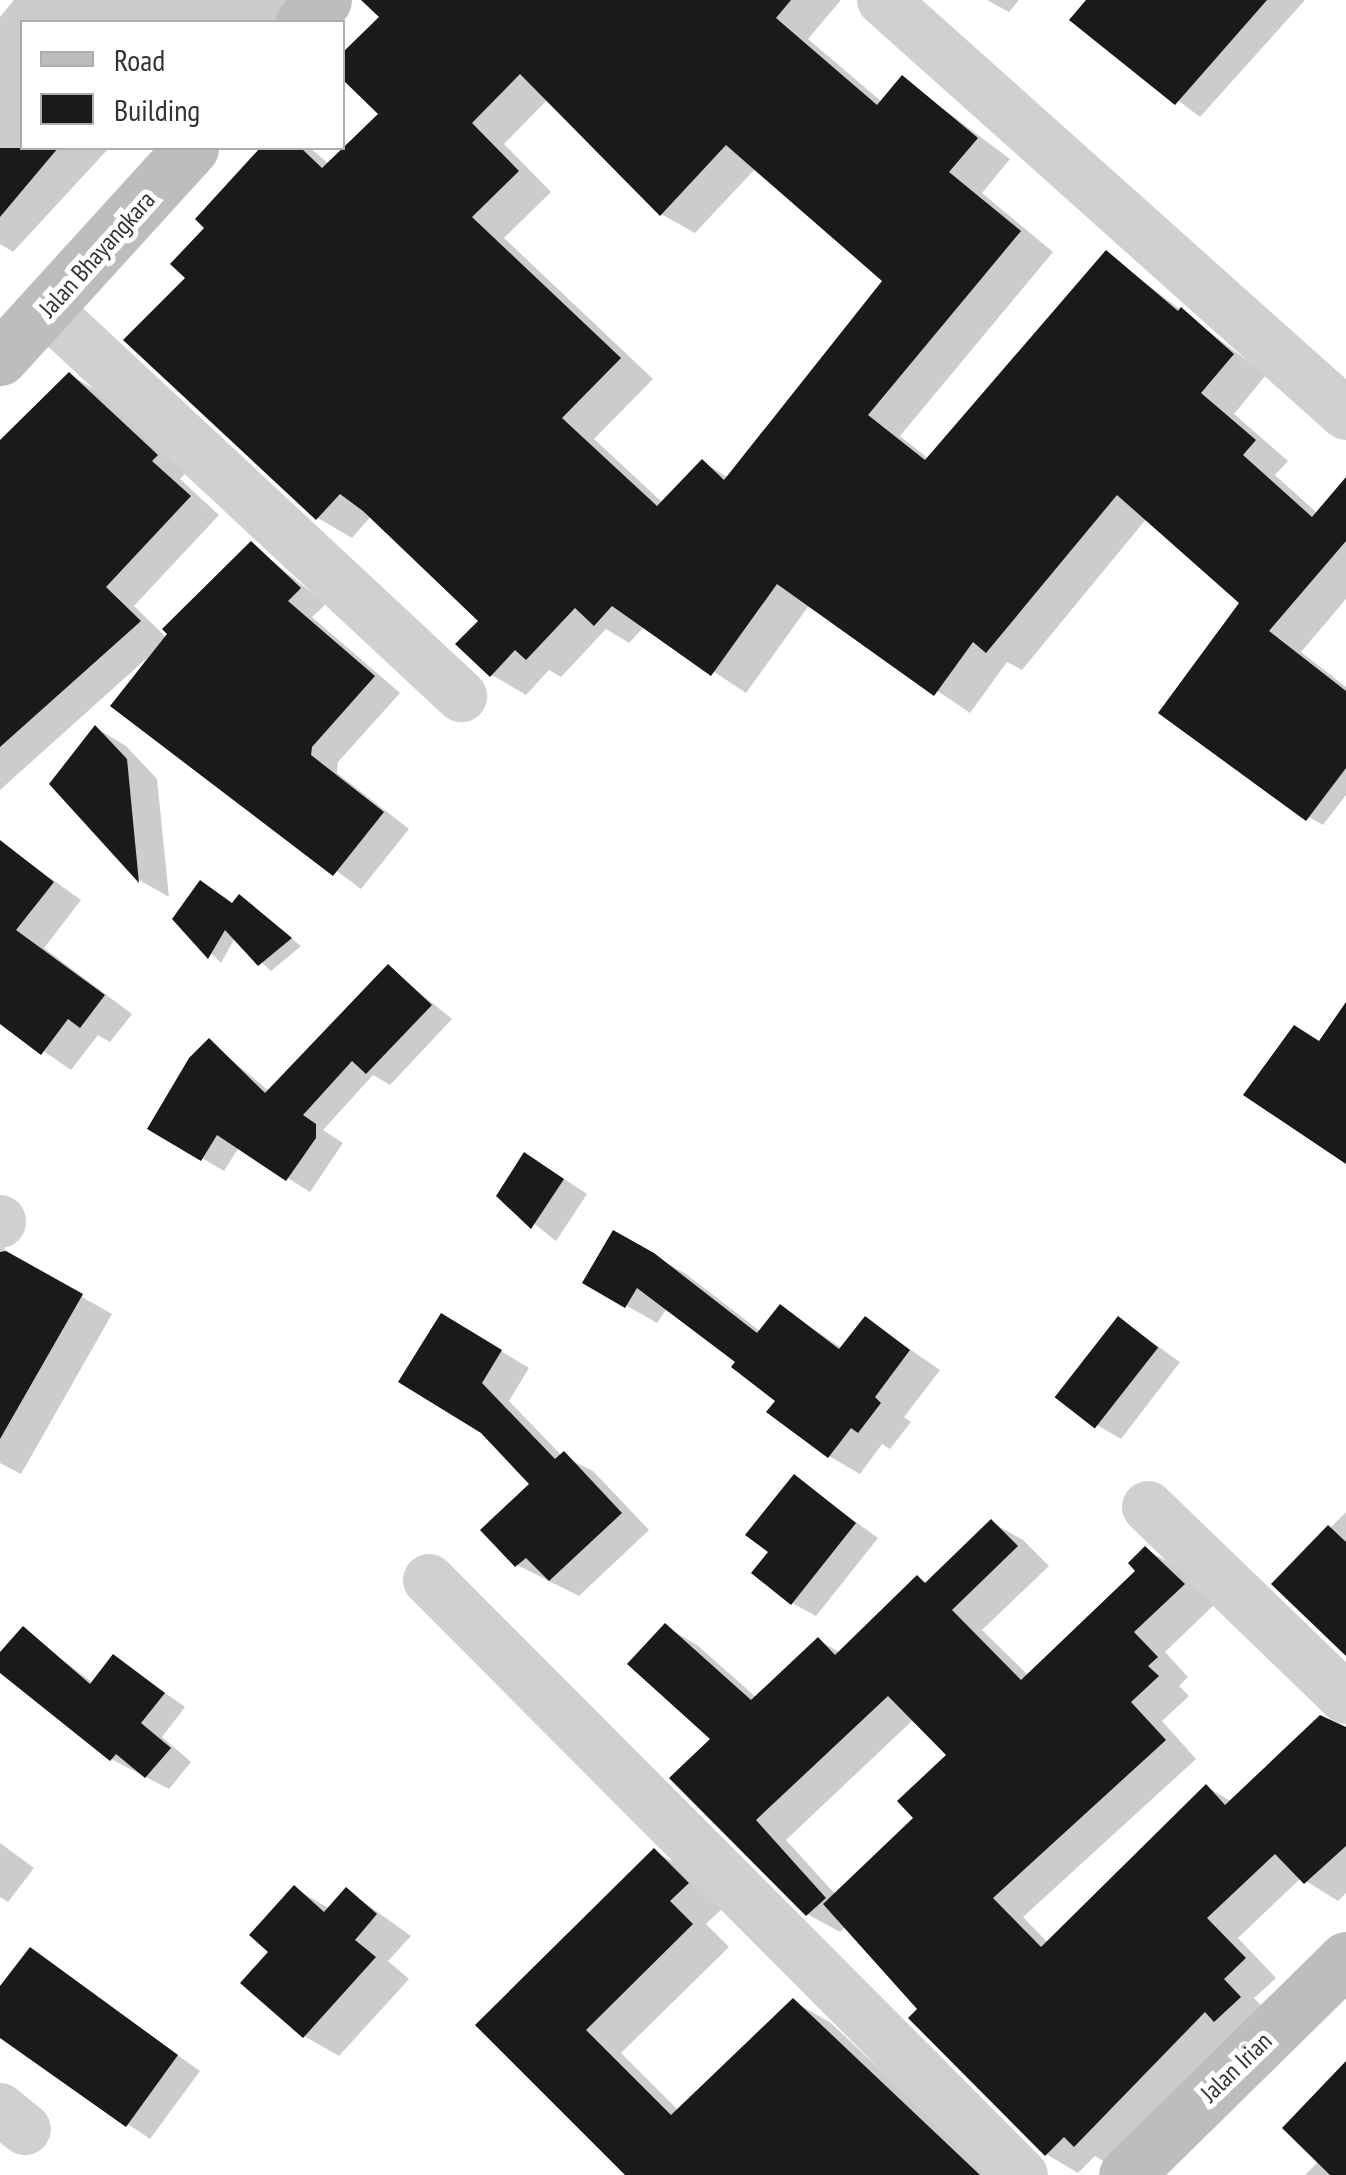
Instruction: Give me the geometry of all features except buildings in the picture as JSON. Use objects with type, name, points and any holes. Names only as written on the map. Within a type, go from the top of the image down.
[{"type":"main road","points":[[305,20],[324,0]]},
{"type":"main road","name":"Jalan Bhayangkara","points":[[0,358],[48,311],[189,150]]},
{"type":"main road","name":"Jalan Irian","points":[[1126,2175],[1346,1959]]},
{"type":"street","points":[[884,0],[1346,414]]},
{"type":"street","points":[[48,311],[461,696]]},
{"type":"street","points":[[1148,1506],[1346,1698]]},
{"type":"street","points":[[429,1580],[1022,2175]]}]
